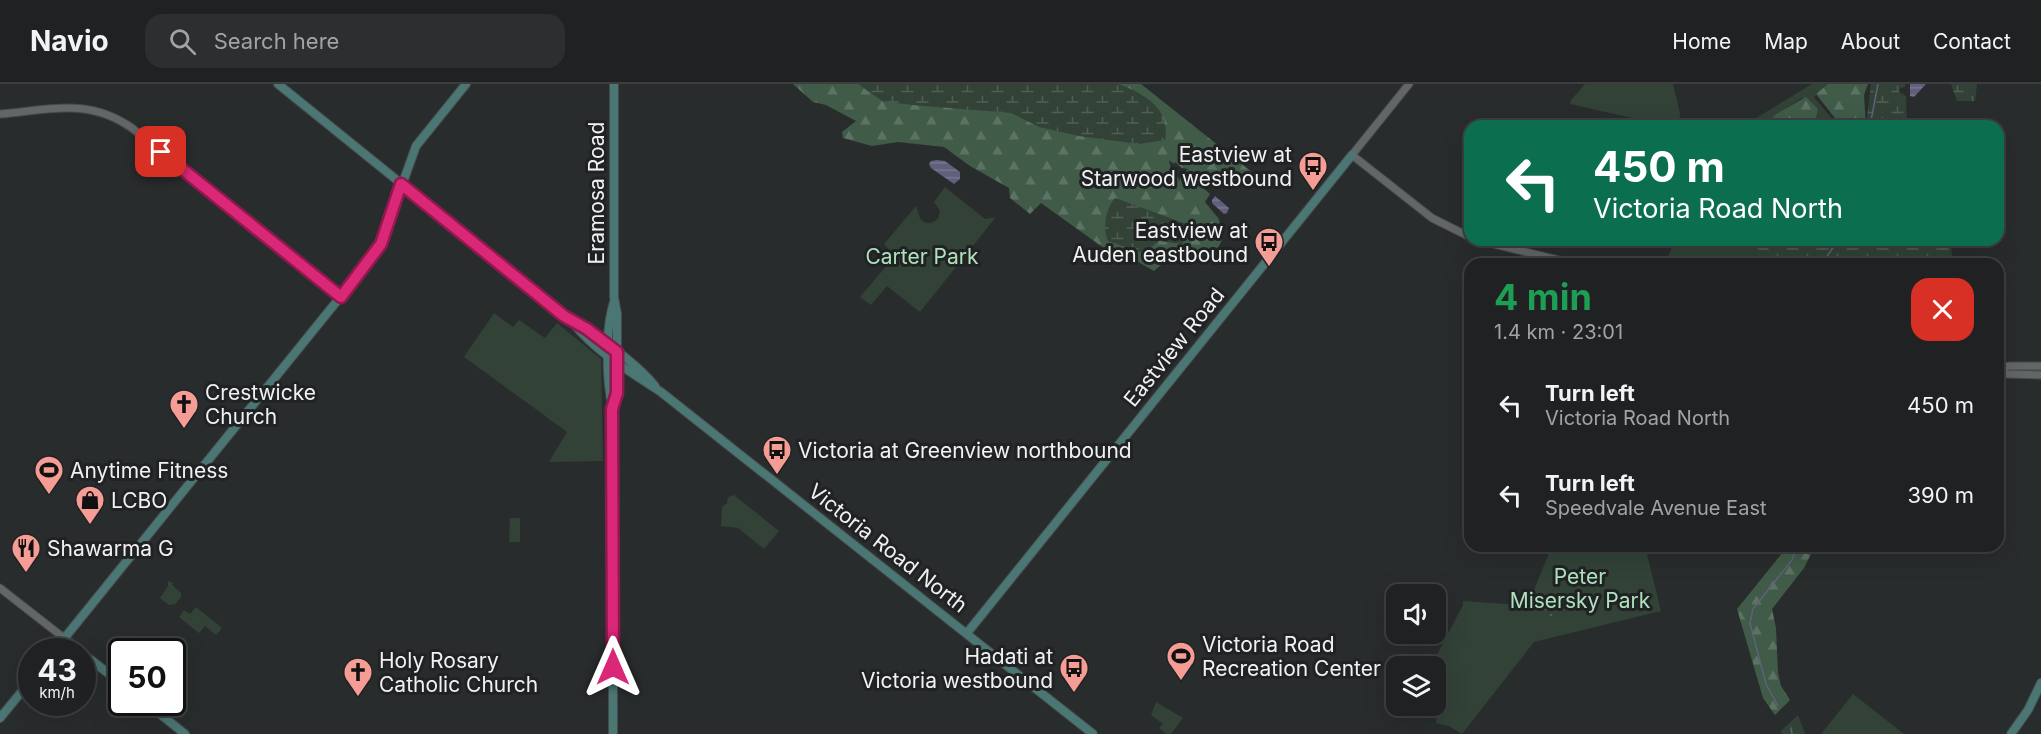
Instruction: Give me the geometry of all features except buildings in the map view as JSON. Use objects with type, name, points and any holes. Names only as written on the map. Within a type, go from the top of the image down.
[{"type":"main road","name":"Victoria Road North","points":[[278,84],[574,324],[582,334],[648,378],[659,391]]},
{"type":"main road","points":[[64,638],[167,509],[232,433],[381,244],[416,146],[466,84]]},
{"type":"main road","name":"Eramosa Road","points":[[613,734],[612,409],[609,393],[617,314],[614,302],[614,84]]},
{"type":"main road","name":"Eastview Road","points":[[967,633],[1352,155]]},
{"type":"main road","name":"Eramosa Road","points":[[609,346],[610,314],[614,302]]},
{"type":"main road","name":"Victoria Road North","points":[[574,324],[609,346],[613,354]]},
{"type":"main road","points":[[590,332],[600,333],[609,324]]},
{"type":"main road","name":"Eramosa Road","points":[[612,409],[617,384],[617,362],[613,354]]},
{"type":"main road","name":"Victoria Road North","points":[[617,362],[659,391],[1093,734]]},
{"type":"main road","points":[[617,384],[624,375],[634,374]]},
{"type":"main road","points":[[96,664],[108,673]]},
{"type":"main road","points":[[2011,734],[2028,710],[2041,683]]},
{"type":"main road","points":[[0,718],[18,696]]},
{"type":"main road","points":[[162,716],[185,734]]},
{"type":"street","name":"Eastview Road","points":[[1352,155],[1409,84]]},
{"type":"street","points":[[0,114],[74,107],[96,110],[115,118],[132,128],[341,297]]},
{"type":"street","points":[[1352,155],[1432,218],[1464,234]]},
{"type":"street","points":[[1502,246],[1550,258]]},
{"type":"street","points":[[2004,367],[2041,366]]},
{"type":"street","points":[[2004,372],[2041,375]]},
{"type":"street","points":[[0,588],[64,638]]},
{"type":"green space","points":[[793,84],[1141,84],[1253,173],[1245,185],[1228,186],[1202,179],[1201,186],[1210,194],[1205,202],[1219,219],[1222,240],[1218,248],[1201,258],[1163,263],[1154,271],[1111,246],[1108,251],[1041,203],[1030,214],[1010,198],[1009,188],[970,166],[944,147],[898,142],[872,146],[843,138],[842,132],[856,121],[826,105],[813,102]],"holes":[[[1169,160],[1174,164],[1175,162],[1182,168],[1188,169],[1185,172],[1189,183],[1181,177],[1179,181],[1178,177],[1173,179]]]},
{"type":"green space","points":[[858,84],[1118,84],[1137,92],[1160,111],[1166,129],[1165,140],[1139,144],[1079,136],[1039,127],[1011,113],[882,101]]},
{"type":"green space","points":[[1585,84],[1673,84],[1679,120],[1641,120],[1570,104]]},
{"type":"green space","points":[[1812,84],[1828,84],[1814,97],[1833,120],[1815,120],[1818,109],[1802,98],[1776,114],[1771,120],[1753,120]]},
{"type":"green space","points":[[1828,84],[1868,84],[1864,95],[1866,120],[1836,120],[1816,94]]},
{"type":"green space","points":[[1871,84],[1905,84],[1899,92],[1906,96],[1907,120],[1867,120]]},
{"type":"green space","points":[[1951,84],[1977,84],[1975,101],[1957,101]]},
{"type":"green space","points":[[1806,97],[1818,109],[1815,120],[1771,120],[1776,114]]},
{"type":"green space","name":"Carter Park","points":[[945,187],[985,219],[996,217],[920,312],[887,286],[871,305],[860,297],[888,264],[889,250],[884,244],[916,206],[924,222],[931,223],[938,219],[940,211],[934,202]]},
{"type":"green space","points":[[1115,198],[1192,226],[1182,244],[1159,241],[1143,253],[1108,241],[1105,230],[1106,218]]},
{"type":"green space","points":[[1672,246],[1682,246],[1684,249],[1686,246],[1759,246],[1752,258],[1667,258]]},
{"type":"green space","points":[[1759,246],[1951,246],[1952,258],[1752,258]]},
{"type":"green space","points":[[494,313],[513,327],[519,320],[545,338],[557,323],[601,359],[603,461],[549,462],[567,432],[464,357]]},
{"type":"green space","points":[[734,495],[779,531],[764,549],[738,528],[721,526],[722,507],[727,503],[728,497]]},
{"type":"green space","points":[[510,518],[520,518],[520,542],[509,542]]},
{"type":"green space","name":"Peter Misersky Park","points":[[1550,552],[1646,552],[1661,611],[1534,642],[1462,734],[1449,726],[1436,723],[1437,716],[1446,716],[1446,656],[1436,656],[1443,644],[1446,644],[1446,637],[1463,601],[1527,607]]},
{"type":"green space","points":[[1783,552],[1812,552],[1804,568],[1772,609],[1776,628],[1778,673],[1781,686],[1790,700],[1775,715],[1763,698],[1737,609]]},
{"type":"green space","points":[[168,581],[173,583],[172,585],[181,593],[181,597],[175,604],[169,605],[160,598],[168,586]]},
{"type":"green space","points":[[1542,600],[1559,611],[1553,620],[1535,609]]},
{"type":"green space","points":[[196,607],[222,628],[216,635],[205,626],[199,633],[179,617],[184,610],[190,614]]},
{"type":"green space","points":[[1853,694],[1904,734],[1821,734]]},
{"type":"green space","points":[[1156,702],[1183,718],[1171,734],[1166,734],[1159,728],[1163,724],[1151,715]]},
{"type":"green space","points":[[1798,715],[1805,734],[1781,734],[1781,731]]},
{"type":"water","points":[[1910,84],[1926,84],[1914,97],[1910,96]]},
{"type":"water","points":[[931,161],[945,161],[960,172],[960,179],[954,184],[931,168],[929,164]]},
{"type":"water","points":[[1215,196],[1229,208],[1227,213],[1224,214],[1212,203]]},
{"type":"waterway","points":[[1871,120],[1878,84]]},
{"type":"waterway","points":[[1826,258],[1834,246]]},
{"type":"waterway","points":[[1778,706],[1766,684],[1750,623],[1753,609],[1792,560],[1795,552]]},
{"type":"waterway","points":[[1791,728],[1792,734]]},
{"type":"place","name":"Eastview at Starwood westbound","points":[[1313,192]]},
{"type":"place","name":"Eastview at Auden eastbound","points":[[1269,268]]},
{"type":"place","name":"Crestwicke Church","points":[[184,430]]},
{"type":"place","name":"Victoria at Greenview northbound","points":[[777,476]]},
{"type":"place","name":"Anytime Fitness","points":[[49,496]]},
{"type":"place","name":"LCBO","points":[[90,526]]},
{"type":"place","name":"Shawarma G","points":[[26,574]]},
{"type":"place","name":"Victoria Road Recreation Center","points":[[1181,682]]},
{"type":"place","name":"Hadati at Victoria westbound","points":[[1074,694]]},
{"type":"place","name":"Holy Rosary Catholic Church","points":[[358,698]]},
{"type":"route","points":[[161,152],[341,297],[381,244],[401,184],[574,324],[587,329],[617,352],[617,393],[612,409],[613,667]]}]
